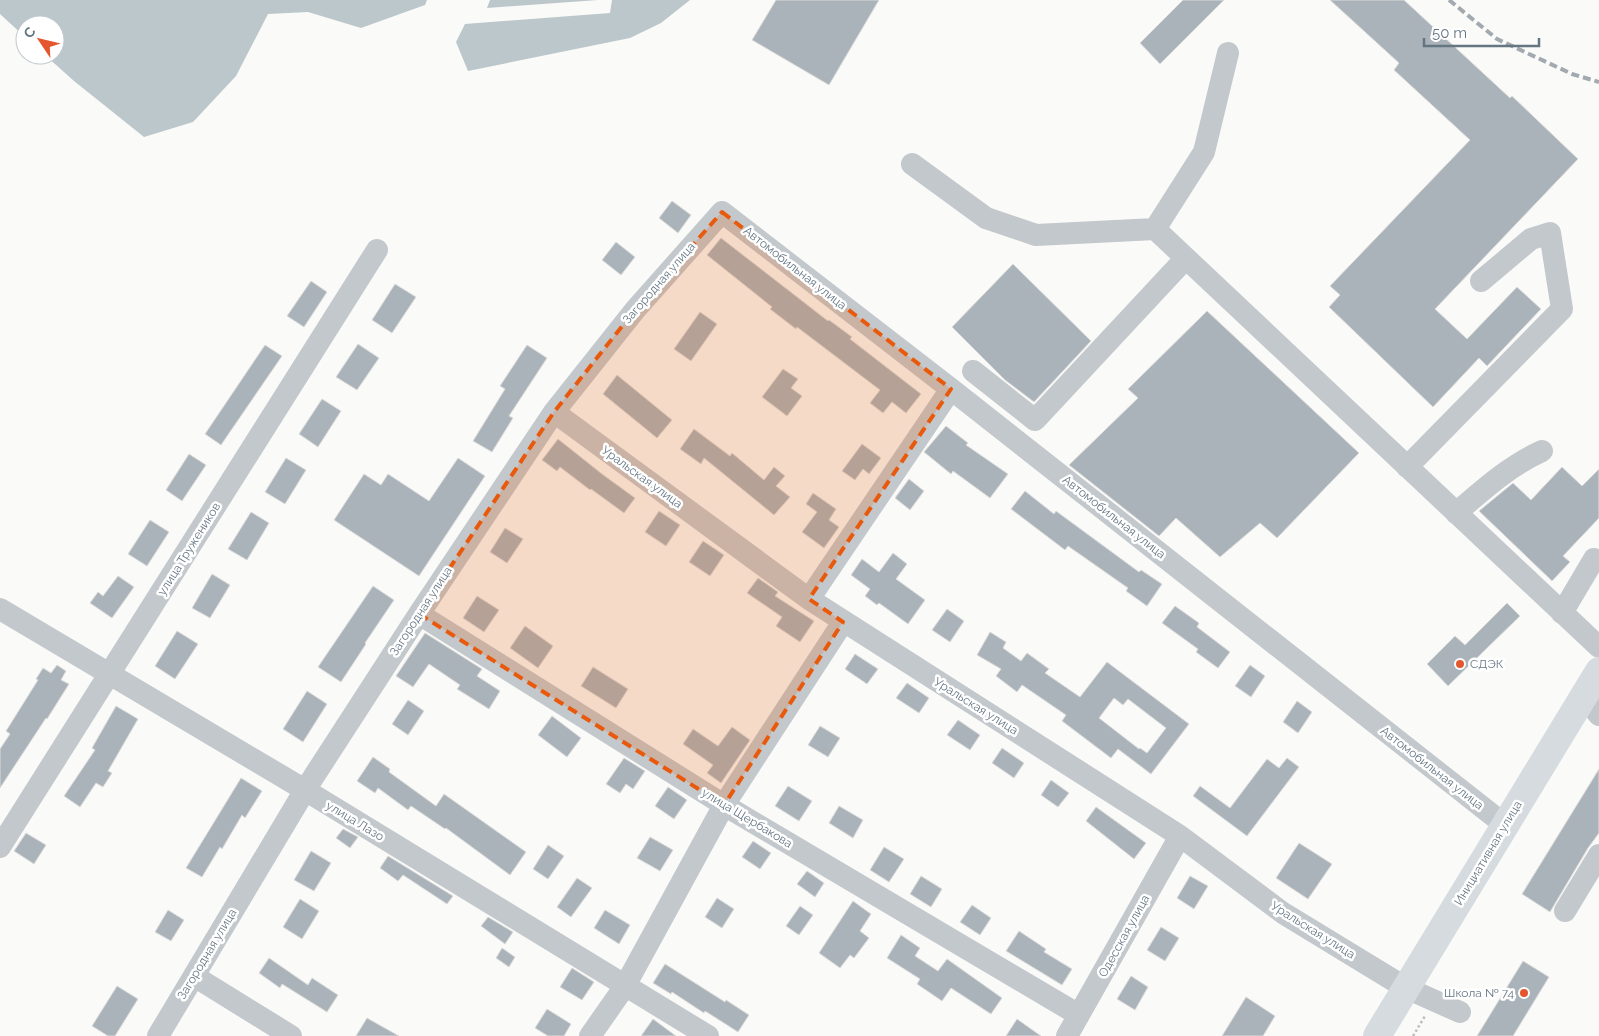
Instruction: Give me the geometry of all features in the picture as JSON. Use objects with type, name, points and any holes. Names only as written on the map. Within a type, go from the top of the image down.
[{"type":"main road","name":"Инициативная улица","points":[[1377,1036],[1505,825],[1591,706],[1599,671]]},
{"type":"street","points":[[1155,228],[1204,152],[1228,53]]},
{"type":"street","points":[[912,164],[986,218],[1036,235],[1155,228],[1599,647]]},
{"type":"street","name":"Автомобильная улица","points":[[722,212],[1505,825]]},
{"type":"street","name":"Загородная улица","points":[[158,1036],[305,790],[419,614],[554,412],[635,310],[722,212]]},
{"type":"street","points":[[1407,466],[1562,309],[1550,233],[1532,239],[1481,282]]},
{"type":"street","name":"улица Тружеников","points":[[0,847],[377,250]]},
{"type":"street","points":[[973,371],[1035,420],[1186,258]]},
{"type":"street","points":[[809,600],[950,389]]},
{"type":"street","name":"Уральская улица","points":[[554,412],[809,600],[1180,836],[1283,913],[1406,988],[1460,1012]]},
{"type":"street","points":[[1456,513],[1492,482],[1522,461],[1542,451]]},
{"type":"street","points":[[1562,613],[1594,559]]},
{"type":"street","name":"улица Лазо","points":[[0,608],[305,790],[708,1036]]},
{"type":"street","name":"улица Щербакова","points":[[419,614],[724,805],[1080,1015]]},
{"type":"street","points":[[590,1036],[625,986],[724,805],[843,622]]},
{"type":"street","name":"Одесская улица","points":[[1068,1036],[1180,836]]},
{"type":"street","points":[[1566,911],[1599,855]]},
{"type":"street","points":[[194,976],[291,1036]]},
{"type":"path","points":[[1413,1036],[1433,1001]]},
{"type":"highlighted area","points":[[722,212],[951,389],[809,599],[843,622],[724,805],[419,614],[554,412],[635,310]]},
{"type":"shaded area","points":[[0,0],[427,0],[425,5],[361,28],[308,12],[268,14],[236,76],[193,122],[144,137],[56,65],[65,65],[65,15],[15,15],[15,28],[0,14]]},
{"type":"shaded area","points":[[490,0],[598,0],[487,8]]},
{"type":"shaded area","points":[[612,0],[690,0],[661,23],[630,38],[468,71],[456,42],[465,24],[610,13]]},
{"type":"building","points":[[776,0],[879,0],[829,85],[752,40]]},
{"type":"building","points":[[1183,0],[1224,0],[1160,64],[1140,43]]},
{"type":"building","points":[[1330,0],[1404,0],[1510,98],[1512,96],[1578,159],[1435,309],[1467,339],[1517,287],[1541,309],[1487,366],[1479,358],[1433,407],[1329,307],[1340,295],[1330,286],[1470,140],[1394,70],[1399,63]]},
{"type":"building","points":[[672,201],[691,215],[678,233],[659,218]]},
{"type":"building","points":[[721,238],[828,321],[852,337],[850,339],[921,394],[906,413],[892,402],[883,413],[870,403],[880,390],[797,327],[796,329],[770,309],[772,307],[707,255]]},
{"type":"building","points":[[616,242],[635,257],[621,275],[602,260]]},
{"type":"building","points":[[1013,264],[1091,341],[1034,402],[1005,380],[952,327]]},
{"type":"building","points":[[311,281],[327,292],[304,327],[287,316]]},
{"type":"building","points":[[395,284],[416,297],[392,333],[372,320]]},
{"type":"building","points":[[1207,311],[1359,453],[1277,538],[1260,523],[1220,557],[1176,518],[1159,536],[1069,465],[1138,398],[1128,389]]},
{"type":"building","points":[[700,312],[717,324],[691,361],[674,349]]},
{"type":"building","points":[[358,344],[379,358],[357,390],[336,377]]},
{"type":"building","points":[[265,345],[282,356],[221,445],[205,434]]},
{"type":"building","points":[[527,345],[547,358],[509,416],[513,418],[492,452],[473,441],[505,389],[500,386]]},
{"type":"building","points":[[783,369],[798,379],[791,388],[802,396],[787,416],[762,397]]},
{"type":"building","points":[[617,375],[672,420],[657,438],[603,394]]},
{"type":"building","points":[[322,399],[341,411],[318,447],[299,434]]},
{"type":"building","points":[[946,426],[968,443],[966,445],[1008,474],[990,498],[953,471],[951,474],[924,452]]},
{"type":"building","points":[[694,429],[730,456],[732,453],[764,480],[774,467],[785,476],[776,486],[790,497],[774,515],[704,458],[701,464],[680,449]]},
{"type":"building","points":[[558,439],[635,498],[624,513],[560,467],[557,471],[542,460]]},
{"type":"building","points":[[862,444],[881,458],[869,474],[863,469],[855,480],[842,471]]},
{"type":"building","points":[[189,454],[206,465],[182,501],[166,490]]},
{"type":"building","points":[[286,458],[306,470],[285,504],[265,492]]},
{"type":"building","points":[[458,458],[485,476],[419,576],[334,520],[364,474],[381,485],[388,474],[429,501]]},
{"type":"building","points":[[1562,467],[1582,486],[1599,469],[1599,518],[1563,556],[1570,562],[1552,581],[1479,511],[1513,483],[1531,500]]},
{"type":"building","points":[[909,479],[924,491],[910,510],[895,498]]},
{"type":"building","points":[[1025,491],[1054,514],[1056,511],[1139,572],[1141,570],[1162,584],[1147,606],[1126,591],[1128,588],[1068,546],[1065,550],[1011,509]]},
{"type":"building","points":[[813,493],[836,509],[829,520],[839,527],[824,548],[802,532],[817,512],[806,504]]},
{"type":"building","points":[[659,511],[680,525],[666,546],[645,532]]},
{"type":"building","points":[[251,512],[269,523],[247,560],[228,549]]},
{"type":"building","points":[[150,520],[169,532],[147,566],[128,554]]},
{"type":"building","points":[[505,528],[523,539],[507,563],[490,552]]},
{"type":"building","points":[[703,541],[724,555],[710,576],[689,562]]},
{"type":"building","points":[[893,553],[907,564],[896,579],[925,600],[908,624],[879,603],[877,605],[865,596],[870,589],[851,575],[862,559],[879,572]]},
{"type":"building","points":[[212,574],[230,585],[210,618],[192,608]]},
{"type":"building","points":[[118,576],[134,587],[112,618],[90,603],[98,592],[103,596]]},
{"type":"building","points":[[758,578],[778,592],[775,596],[814,621],[800,642],[776,626],[782,617],[747,593]]},
{"type":"building","points":[[373,586],[394,600],[341,682],[318,667]]},
{"type":"building","points":[[477,596],[499,610],[484,632],[463,618]]},
{"type":"building","points":[[1507,603],[1520,616],[1448,686],[1427,664],[1455,636],[1465,645]]},
{"type":"building","points":[[1175,606],[1199,623],[1197,627],[1230,652],[1218,668],[1196,652],[1198,649],[1162,623]]},
{"type":"building","points":[[947,609],[964,621],[950,642],[932,630]]},
{"type":"building","points":[[525,626],[553,646],[538,668],[510,648]]},
{"type":"building","points":[[177,631],[198,644],[175,679],[155,666]]},
{"type":"building","points":[[990,632],[1006,642],[1003,648],[1021,661],[1027,653],[1049,669],[1045,673],[1080,697],[1107,662],[1189,724],[1151,774],[1118,749],[1111,758],[1062,721],[1066,715],[1022,685],[1017,692],[996,676],[1001,669],[977,655]],"holes":[[[1114,698],[1123,705],[1128,699],[1166,728],[1147,753],[1099,718]]]},
{"type":"building","points":[[425,633],[482,669],[477,676],[500,691],[489,709],[457,689],[460,685],[429,664],[413,687],[396,676]]},
{"type":"building","points":[[855,654],[878,669],[867,684],[845,669]]},
{"type":"building","points":[[57,665],[66,671],[61,680],[69,684],[0,788],[0,749],[10,734],[6,731],[38,680],[36,679],[43,668],[51,673]]},
{"type":"building","points":[[1250,665],[1265,676],[1251,697],[1235,686]]},
{"type":"building","points":[[593,667],[628,689],[616,708],[581,686]]},
{"type":"building","points":[[907,683],[929,698],[919,713],[896,698]]},
{"type":"building","points":[[307,691],[327,704],[303,742],[283,729]]},
{"type":"building","points":[[408,700],[424,711],[408,735],[392,724]]},
{"type":"building","points":[[1297,701],[1312,712],[1298,733],[1283,722]]},
{"type":"building","points":[[116,706],[138,719],[108,771],[112,773],[103,787],[96,783],[80,807],[64,796],[95,750],[92,748]]},
{"type":"building","points":[[552,716],[581,738],[567,757],[538,735]]},
{"type":"building","points":[[958,720],[980,735],[970,750],[947,735]]},
{"type":"building","points":[[820,726],[840,738],[828,757],[808,745]]},
{"type":"building","points":[[732,727],[750,740],[721,783],[707,773],[713,765],[683,744],[693,729],[718,746]]},
{"type":"building","points":[[1002,748],[1024,763],[1014,778],[992,763]]},
{"type":"building","points":[[373,757],[390,769],[389,772],[436,806],[444,794],[526,852],[510,875],[446,828],[411,806],[408,810],[378,788],[375,793],[357,781]]},
{"type":"building","points":[[624,758],[645,771],[633,789],[626,784],[620,793],[606,784]]},
{"type":"building","points":[[1287,758],[1299,767],[1247,836],[1193,796],[1200,786],[1230,808],[1267,759],[1279,768]]},
{"type":"building","points":[[1599,769],[1599,833],[1550,912],[1522,894]]},
{"type":"building","points":[[241,778],[262,791],[245,818],[242,815],[222,849],[220,847],[202,877],[186,868]]},
{"type":"building","points":[[1051,780],[1069,793],[1058,807],[1041,795]]},
{"type":"building","points":[[788,786],[812,801],[799,821],[775,806]]},
{"type":"building","points":[[668,787],[687,800],[674,819],[655,806]]},
{"type":"building","points":[[839,806],[863,820],[853,838],[829,823]]},
{"type":"building","points":[[1096,807],[1146,843],[1134,859],[1086,821]]},
{"type":"building","points":[[343,829],[358,837],[350,848],[336,838]]},
{"type":"building","points":[[26,833],[46,845],[34,864],[14,851]]},
{"type":"building","points":[[650,837],[673,850],[660,871],[637,858]]},
{"type":"building","points":[[753,841],[771,853],[760,869],[742,857]]},
{"type":"building","points":[[1299,843],[1332,864],[1308,899],[1276,878]]},
{"type":"building","points":[[548,845],[564,856],[548,879],[533,869]]},
{"type":"building","points":[[884,847],[904,859],[889,882],[870,870]]},
{"type":"building","points":[[311,851],[331,863],[314,891],[294,880]]},
{"type":"building","points":[[388,856],[453,896],[447,904],[403,875],[398,881],[380,868]]},
{"type":"building","points":[[807,871],[824,883],[815,897],[797,884]]},
{"type":"building","points":[[921,876],[942,889],[931,907],[910,894]]},
{"type":"building","points":[[1190,876],[1208,886],[1194,909],[1177,898]]},
{"type":"building","points":[[577,878],[592,888],[571,917],[557,907]]},
{"type":"building","points":[[717,898],[734,909],[722,928],[705,917]]},
{"type":"building","points":[[300,899],[319,911],[302,939],[283,927]]},
{"type":"building","points":[[853,901],[871,914],[860,931],[869,938],[854,958],[850,955],[840,968],[819,953]]},
{"type":"building","points":[[972,905],[991,918],[980,935],[960,922]]},
{"type":"building","points":[[800,906],[813,915],[799,935],[786,926]]},
{"type":"building","points":[[168,910],[184,920],[171,941],[155,932]]},
{"type":"building","points":[[605,910],[630,925],[619,944],[594,928]]},
{"type":"building","points":[[488,917],[513,932],[505,944],[481,926]]},
{"type":"building","points":[[1161,927],[1179,938],[1165,961],[1147,950]]},
{"type":"building","points":[[1019,931],[1046,949],[1044,952],[1072,969],[1062,985],[1006,951]]},
{"type":"building","points":[[901,935],[920,948],[915,956],[938,971],[947,959],[1002,998],[991,1014],[951,988],[942,1001],[917,984],[920,979],[887,958]]},
{"type":"building","points":[[502,948],[515,957],[509,967],[496,958]]},
{"type":"building","points":[[269,958],[308,985],[312,978],[338,995],[327,1012],[282,984],[280,988],[259,973]]},
{"type":"building","points":[[1523,961],[1549,977],[1513,1036],[1477,1036]]},
{"type":"building","points":[[665,964],[749,1015],[738,1032],[705,1011],[704,1013],[672,992],[671,994],[653,983]]},
{"type":"building","points":[[572,968],[594,982],[582,1000],[560,987]]},
{"type":"building","points":[[1131,976],[1148,987],[1135,1010],[1117,999]]},
{"type":"building","points":[[117,986],[138,999],[115,1036],[108,1036],[92,1026]]},
{"type":"building","points":[[1246,997],[1275,1016],[1263,1036],[1222,1036]]},
{"type":"building","points":[[547,1009],[571,1024],[564,1036],[548,1036],[535,1028]]},
{"type":"building","points":[[367,1018],[399,1036],[356,1036]]},
{"type":"building","points":[[653,1019],[676,1036],[641,1036]]},
{"type":"building","points":[[1017,1019],[1041,1036],[1006,1036]]},
{"type":"railway","points":[[1449,0],[1497,39],[1572,74],[1599,82]]},
{"type":"place","name":"СДЭК","points":[[1460,664]]},
{"type":"place","name":"Школа № 74","points":[[1524,993]]}]
